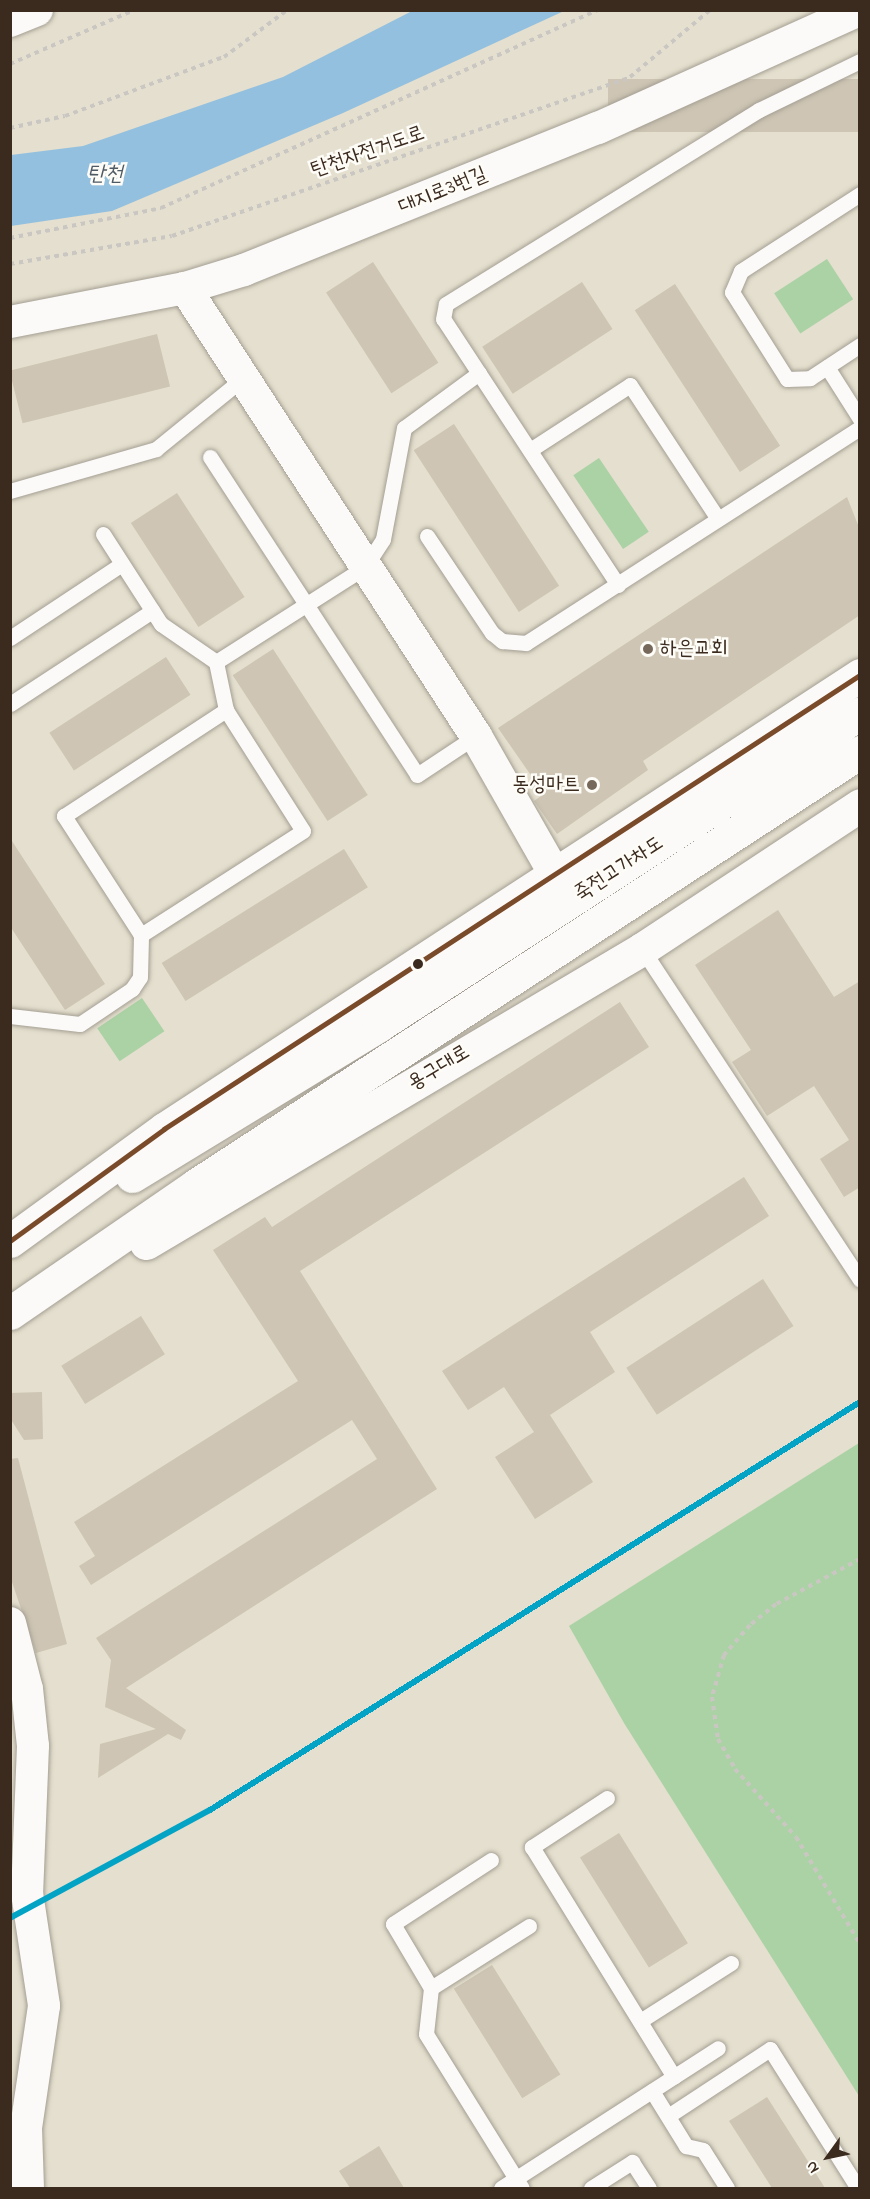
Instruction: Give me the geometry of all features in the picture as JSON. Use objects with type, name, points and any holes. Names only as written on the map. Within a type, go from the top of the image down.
[{"type":"main road","points":[[10,1240],[164,1129],[556,876],[860,675]]},
{"type":"main road","name":"죽전고가차도","points":[[10,1249],[379,1025],[860,713]]},
{"type":"main road","name":"죽전고가차도","points":[[397,1055],[860,752]]},
{"type":"main road","name":"용구대로","points":[[10,1318],[210,1207],[642,949],[860,805]]},
{"type":"main road","name":"용구대로","points":[[10,1313],[397,1055]]},
{"type":"street","points":[[10,21],[37,10]]},
{"type":"street","name":"대지로3번길","points":[[10,322],[185,288],[244,270],[598,128],[859,10]]},
{"type":"street","points":[[185,288],[476,736],[556,876]]},
{"type":"street","points":[[10,1623],[27,1689],[33,1746],[27,1893],[45,2006],[27,2117],[28,2188]]},
{"type":"lane","points":[[618,585],[443,319],[446,304],[759,110],[860,62]]},
{"type":"lane","points":[[860,194],[733,280],[737,302],[788,379],[797,383],[860,345]]},
{"type":"lane","points":[[827,367],[860,419]]},
{"type":"lane","points":[[216,662],[366,567],[383,539],[404,428],[479,373]]},
{"type":"lane","points":[[10,491],[156,449],[242,379]]},
{"type":"lane","points":[[530,450],[630,385],[718,519]]},
{"type":"lane","points":[[428,536],[502,641],[526,643],[860,428]]},
{"type":"lane","points":[[210,457],[417,775],[476,736]]},
{"type":"lane","points":[[103,534],[152,611],[170,631],[216,662],[226,710],[303,831],[141,935]]},
{"type":"lane","points":[[10,638],[123,564]]},
{"type":"lane","points":[[10,704],[152,611]]},
{"type":"lane","points":[[10,1016],[80,1024],[132,989],[141,970],[141,935],[64,816],[226,710]]},
{"type":"lane","points":[[642,949],[860,1280]]},
{"type":"lane","points":[[607,1798],[532,1847],[674,2077]]},
{"type":"lane","points":[[491,1860],[393,1924],[431,1988],[426,2034],[519,2184]]},
{"type":"lane","points":[[431,1988],[530,1926]]},
{"type":"lane","points":[[640,2021],[731,1963]]},
{"type":"lane","points":[[501,2188],[519,2184],[718,2048]]},
{"type":"lane","points":[[668,2116],[770,2049],[858,2188]]},
{"type":"lane","points":[[652,2091],[686,2146],[703,2150],[727,2188]]},
{"type":"lane","points":[[591,2188],[632,2162],[649,2188]]},
{"type":"path","points":[[10,64],[134,10]]},
{"type":"path","points":[[10,128],[65,117],[224,57],[287,10]]},
{"type":"path","points":[[10,238],[161,208],[598,10]]},
{"type":"path","name":"탄천자전거도로","points":[[10,264],[172,236],[630,77],[710,10]]},
{"type":"path","points":[[860,1559],[776,1604],[750,1625],[724,1655],[712,1697],[718,1739],[735,1769],[796,1837],[860,1944]]},
{"type":"green space","points":[[827,259],[853,299],[800,334],[774,293]]},
{"type":"green space","points":[[599,458],[649,532],[623,549],[573,475]]},
{"type":"green space","points":[[142,998],[164,1031],[120,1061],[97,1028]]},
{"type":"green space","points":[[859,1443],[859,2096],[624,1723],[569,1626]]},
{"type":"water","name":"탄천","points":[[414,10],[564,11],[343,113],[112,211],[11,226],[11,155],[83,146],[283,77]]},
{"type":"building","points":[[608,79],[860,79],[860,132],[608,132]]},
{"type":"building","points":[[373,262],[438,363],[391,393],[326,292]]},
{"type":"building","points":[[582,282],[612,329],[513,394],[482,347]]},
{"type":"building","points":[[675,284],[780,446],[740,472],[635,310]]},
{"type":"building","points":[[157,334],[170,386],[23,423],[10,371]]},
{"type":"building","points":[[454,424],[559,586],[519,612],[414,450]]},
{"type":"building","points":[[177,493],[245,597],[198,627],[131,523]]},
{"type":"building","points":[[847,497],[860,530],[860,615],[643,761],[648,770],[557,834],[534,801],[544,794],[498,728]]},
{"type":"building","points":[[273,649],[368,795],[328,821],[233,675]]},
{"type":"building","points":[[166,657],[191,695],[74,770],[49,733]]},
{"type":"building","points":[[10,838],[105,984],[65,1010],[10,926]]},
{"type":"building","points":[[344,849],[368,887],[186,1001],[162,963]]},
{"type":"building","points":[[778,910],[834,997],[860,981],[860,1187],[844,1197],[820,1159],[849,1140],[814,1086],[767,1116],[732,1062],[751,1050],[695,965]]},
{"type":"building","points":[[620,1002],[649,1047],[300,1271],[437,1489],[126,1688],[186,1730],[181,1740],[168,1734],[98,1778],[100,1744],[156,1729],[105,1707],[111,1660],[96,1638],[377,1459],[352,1420],[91,1585],[79,1566],[95,1556],[74,1522],[298,1381],[213,1250],[265,1217],[272,1227]]},
{"type":"building","points":[[744,1177],[769,1216],[590,1332],[615,1372],[550,1415],[593,1482],[535,1519],[495,1457],[534,1432],[504,1387],[468,1410],[442,1371]]},
{"type":"building","points":[[763,1279],[793,1326],[657,1415],[626,1368]]},
{"type":"building","points":[[141,1316],[165,1354],[85,1404],[61,1366]]},
{"type":"building","points":[[42,1392],[43,1439],[24,1440],[10,1418],[10,1393]]},
{"type":"building","points":[[18,1458],[67,1644],[36,1653],[10,1576],[10,1459]]},
{"type":"building","points":[[619,1833],[688,1943],[649,1968],[580,1857]]},
{"type":"building","points":[[492,1965],[560,2074],[522,2098],[454,1989]]},
{"type":"building","points":[[767,2097],[825,2188],[772,2188],[729,2121]]},
{"type":"building","points":[[379,2146],[404,2188],[350,2188],[339,2171]]},
{"type":"transit line","points":[[10,1241],[164,1129],[860,675]]},
{"type":"transit line","points":[[10,1918],[210,1810],[860,1402]]},
{"type":"place","name":"하은교회","points":[[648,649]]},
{"type":"place","name":"동성마트","points":[[592,785]]}]
